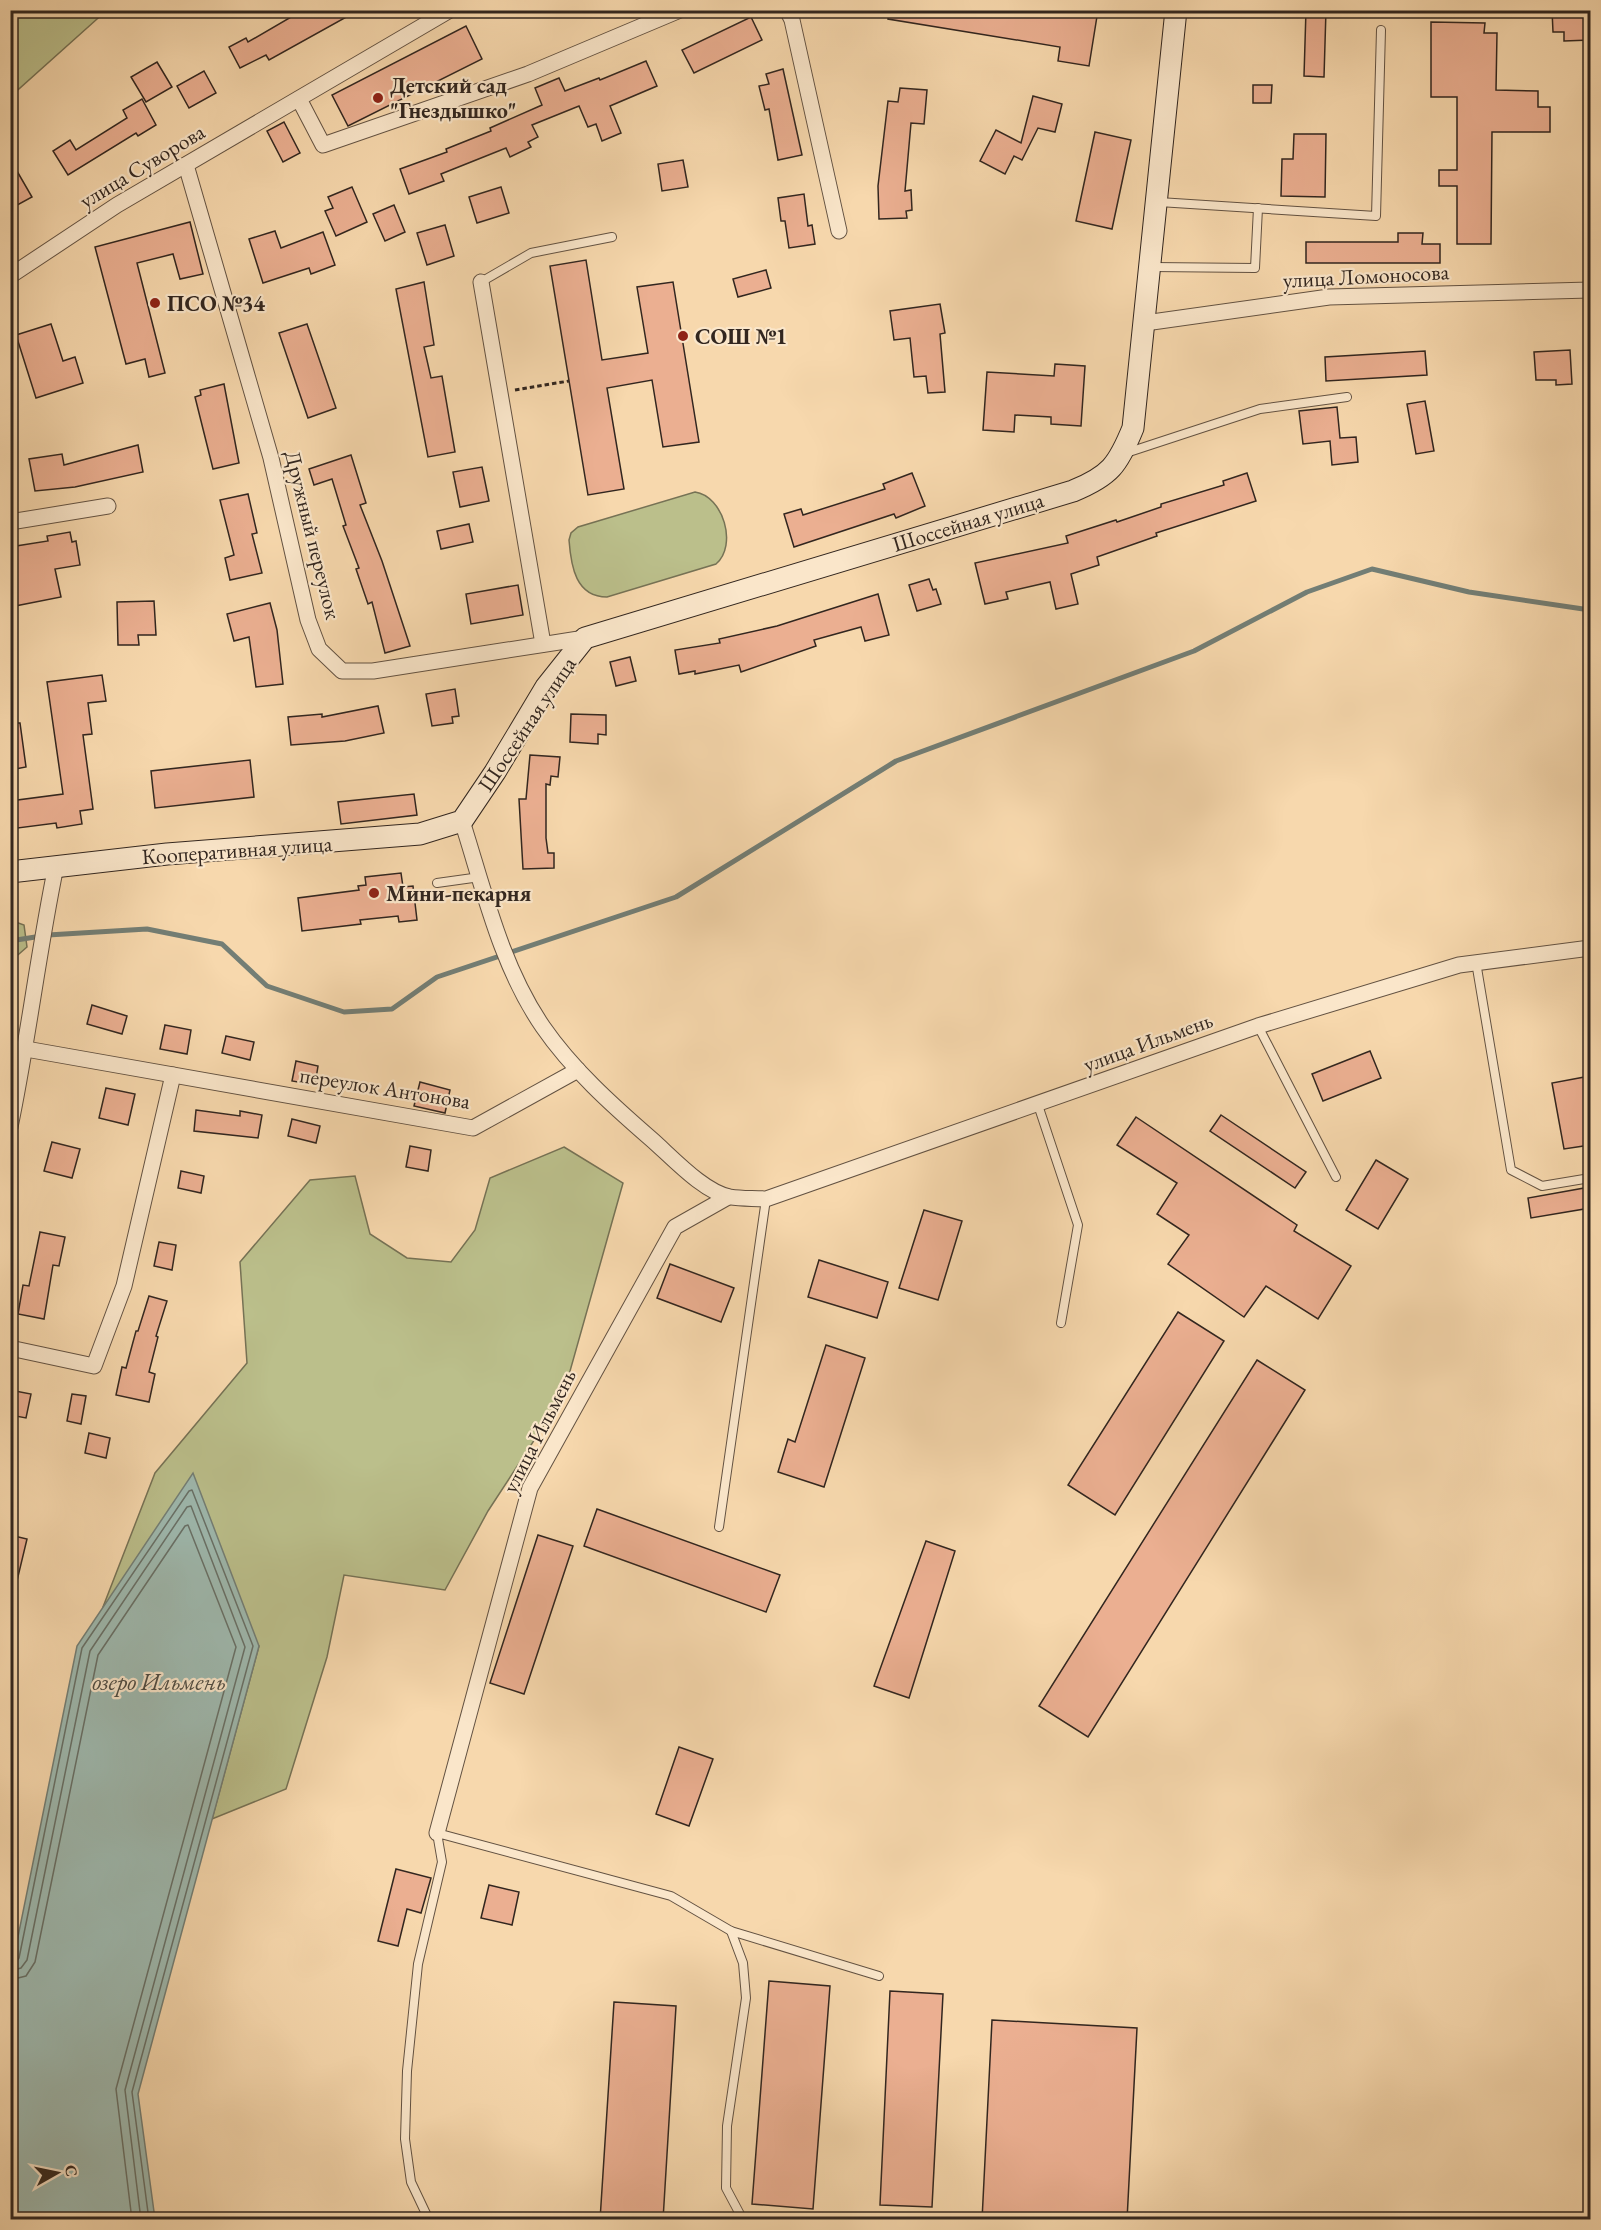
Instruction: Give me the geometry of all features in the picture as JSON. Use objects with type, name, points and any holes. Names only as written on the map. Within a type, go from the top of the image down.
[{"type":"street","name":"улица Суворова","points":[[10,276],[117,205],[450,10]]},
{"type":"street","points":[[299,99],[323,145],[528,74],[680,10]]},
{"type":"street","points":[[787,10],[792,20],[839,231]]},
{"type":"street","name":"Шоссейная улица","points":[[462,820],[495,772],[546,687],[585,638],[611,628],[1072,491],[1098,481],[1113,468],[1133,428],[1176,10]]},
{"type":"street","name":"Дружный переулок","points":[[186,165],[271,458],[308,620],[319,649],[342,671],[373,671],[585,638]]},
{"type":"street","name":"Шоссейная улица","points":[[481,282],[543,644]]},
{"type":"street","name":"улица Ломоносова","points":[[1145,322],[1329,297],[1590,290]]},
{"type":"street","points":[[10,522],[108,506]]},
{"type":"street","name":"Кооперативная улица","points":[[10,872],[167,854],[343,842],[420,834],[462,820]]},
{"type":"street","name":"улица Ильмень","points":[[462,820],[496,928],[517,981],[543,1027],[578,1070],[700,1183],[728,1197],[766,1199],[1258,1026],[1459,965],[1590,948]]},
{"type":"street","points":[[10,1127],[26,1049],[38,954],[56,866]]},
{"type":"street","name":"переулок Антонова","points":[[26,1049],[473,1128],[578,1070]]},
{"type":"street","points":[[10,1348],[94,1366],[124,1287],[173,1075]]},
{"type":"street","name":"улица Ильмень","points":[[437,1833],[530,1488],[675,1227],[728,1197]]},
{"type":"lane","points":[[1157,202],[1376,216],[1381,30]]},
{"type":"lane","points":[[1151,267],[1255,268],[1258,208]]},
{"type":"lane","points":[[481,282],[531,253],[612,237]]},
{"type":"lane","points":[[1122,454],[1260,410],[1347,397]]},
{"type":"lane","points":[[437,883],[480,877]]},
{"type":"lane","points":[[1476,963],[1511,1170],[1542,1186],[1590,1178]]},
{"type":"lane","points":[[1258,1026],[1336,1176]]},
{"type":"lane","points":[[1038,1105],[1078,1225],[1061,1323]]},
{"type":"lane","points":[[719,1527],[766,1199]]},
{"type":"lane","points":[[429,2220],[411,2182],[405,2139],[407,2071],[418,1964],[442,1862],[437,1833],[671,1896],[731,1931],[879,1976]]},
{"type":"lane","points":[[731,1931],[743,1963],[746,1998],[727,2126],[726,2188],[742,2218],[769,2220]]},
{"type":"path","points":[[500,393],[569,381]]},
{"type":"green space","points":[[11,10],[106,10],[106,11],[11,96]]},
{"type":"green space","points":[[695,492],[705,495],[713,502],[724,522],[726,545],[723,556],[716,564],[607,597],[597,596],[582,586],[577,579],[571,560],[569,540],[571,533],[578,527]]},
{"type":"green space","points":[[10,920],[24,925],[27,947],[11,961]]},
{"type":"green space","points":[[564,1147],[623,1183],[563,1396],[488,1511],[445,1590],[344,1575],[327,1657],[286,1789],[212,1819],[259,1646],[103,1607],[155,1473],[247,1363],[240,1262],[310,1180],[355,1176],[370,1234],[407,1258],[451,1262],[475,1230],[490,1178]]},
{"type":"water","name":"озеро Ильмень","points":[[193,1473],[259,1646],[138,2094],[155,2219],[11,2219],[11,1971],[77,1646]]},
{"type":"building","points":[[303,10],[359,10],[269,60],[266,55],[240,68],[229,47],[246,38],[248,42]]},
{"type":"building","points":[[889,10],[1098,10],[1089,66],[1058,61],[1060,47],[888,19]]},
{"type":"building","points":[[1306,10],[1326,10],[1324,77],[1304,76]]},
{"type":"building","points":[[1552,10],[1590,10],[1590,40],[1564,41],[1564,32],[1553,32]]},
{"type":"building","points":[[751,17],[762,40],[694,73],[682,50]]},
{"type":"building","points":[[1431,22],[1485,23],[1484,33],[1497,33],[1496,90],[1538,91],[1538,107],[1550,107],[1550,132],[1492,132],[1491,244],[1457,244],[1457,186],[1439,186],[1439,170],[1457,170],[1457,97],[1431,97]]},
{"type":"building","points":[[466,26],[482,59],[348,126],[332,95]]},
{"type":"building","points":[[646,61],[657,86],[610,106],[621,133],[602,141],[596,124],[588,127],[579,106],[532,125],[538,137],[528,142],[531,147],[510,157],[506,148],[441,174],[444,181],[409,194],[400,169],[447,152],[446,149],[491,131],[490,128],[542,105],[535,88],[559,78],[565,91],[599,78],[600,80]]},
{"type":"building","points":[[157,62],[172,87],[146,102],[131,77]]},
{"type":"building","points":[[783,69],[802,155],[778,160],[769,109],[765,110],[759,86],[769,84],[766,74]]},
{"type":"building","points":[[204,71],[216,93],[189,108],[177,86]]},
{"type":"building","points":[[1253,85],[1272,85],[1271,103],[1253,103]]},
{"type":"building","points":[[900,88],[927,90],[924,124],[911,123],[905,191],[911,190],[912,210],[906,211],[907,218],[879,219],[878,186],[888,101],[898,102]]},
{"type":"building","points":[[1033,96],[1062,104],[1055,132],[1038,128],[1022,160],[1014,156],[1005,174],[980,161],[996,130],[1021,143]]},
{"type":"building","points":[[142,99],[156,125],[138,136],[136,133],[68,175],[53,151],[70,140],[76,150],[127,118],[123,110]]},
{"type":"building","points":[[284,122],[300,153],[283,162],[267,131]]},
{"type":"building","points":[[1095,132],[1131,140],[1112,229],[1076,221]]},
{"type":"building","points":[[1294,134],[1326,134],[1325,197],[1281,196],[1282,159],[1293,159]]},
{"type":"building","points":[[10,159],[32,197],[10,209]]},
{"type":"building","points":[[683,160],[688,187],[662,191],[658,164]]},
{"type":"building","points":[[352,187],[367,222],[336,236],[325,211],[333,208],[328,197]]},
{"type":"building","points":[[501,187],[509,213],[477,223],[469,197]]},
{"type":"building","points":[[804,194],[808,226],[812,225],[815,244],[789,248],[785,221],[781,221],[778,198]]},
{"type":"building","points":[[394,205],[405,232],[385,241],[373,214]]},
{"type":"building","points":[[190,222],[203,274],[180,279],[173,254],[137,263],[165,373],[149,377],[145,359],[126,364],[95,247]]},
{"type":"building","points":[[445,225],[454,256],[427,265],[417,233]]},
{"type":"building","points":[[275,231],[281,248],[323,232],[335,265],[311,274],[309,268],[263,283],[249,239]]},
{"type":"building","points":[[1398,233],[1423,233],[1422,244],[1440,244],[1440,263],[1306,263],[1306,242],[1398,242]]},
{"type":"building","points":[[586,260],[602,360],[648,353],[637,287],[673,282],[699,442],[663,447],[652,380],[607,388],[624,489],[588,495],[550,266]]},
{"type":"building","points":[[766,270],[771,288],[738,297],[733,279]]},
{"type":"building","points":[[424,282],[434,345],[424,347],[431,378],[442,376],[455,452],[428,457],[396,289]]},
{"type":"building","points":[[940,304],[945,333],[940,334],[945,392],[928,393],[926,376],[914,377],[910,338],[894,340],[890,311]]},
{"type":"building","points":[[51,324],[63,361],[75,357],[83,383],[36,398],[16,335]]},
{"type":"building","points":[[307,324],[336,408],[308,418],[279,333]]},
{"type":"building","points":[[1570,350],[1572,384],[1556,385],[1556,380],[1536,380],[1534,352]]},
{"type":"building","points":[[1425,351],[1427,375],[1326,381],[1325,357]]},
{"type":"building","points":[[1055,364],[1085,366],[1081,426],[1051,424],[1051,417],[1015,415],[1014,432],[983,430],[987,372],[1054,376]]},
{"type":"building","points":[[224,384],[239,463],[213,469],[195,397],[201,395],[200,390]]},
{"type":"building","points":[[1425,401],[1434,451],[1416,454],[1407,404]]},
{"type":"building","points":[[1337,407],[1340,438],[1356,437],[1358,462],[1332,465],[1330,441],[1303,444],[1299,411]]},
{"type":"building","points":[[138,445],[143,472],[75,487],[35,491],[29,459],[62,454],[64,465]]},
{"type":"building","points":[[351,455],[366,503],[360,505],[382,561],[410,646],[385,653],[372,602],[368,604],[356,569],[359,568],[343,526],[346,525],[332,479],[314,485],[309,469]]},
{"type":"building","points":[[482,467],[489,501],[460,507],[453,472]]},
{"type":"building","points":[[912,473],[925,506],[896,518],[894,514],[794,547],[784,514],[801,509],[803,515],[885,489],[883,484]]},
{"type":"building","points":[[1247,473],[1256,501],[1156,533],[1157,536],[1097,557],[1099,565],[1071,574],[1078,604],[1056,609],[1050,582],[1006,592],[1008,599],[985,604],[975,563],[1068,543],[1066,536],[1161,507],[1161,504],[1224,485],[1223,481]]},
{"type":"building","points":[[248,494],[257,533],[252,534],[262,573],[230,580],[225,558],[234,555],[220,500]]},
{"type":"building","points":[[469,524],[473,542],[441,549],[437,531]]},
{"type":"building","points":[[70,532],[72,542],[76,541],[80,565],[55,569],[61,597],[10,607],[10,547],[48,541],[47,536]]},
{"type":"building","points":[[929,579],[933,590],[936,589],[941,604],[917,611],[909,585]]},
{"type":"building","points":[[518,585],[523,615],[471,624],[466,594]]},
{"type":"building","points":[[878,594],[889,635],[865,641],[861,627],[814,640],[816,646],[741,672],[739,665],[695,674],[695,671],[679,674],[675,650],[720,643],[719,639],[777,626]]},
{"type":"building","points":[[154,601],[156,635],[138,635],[139,645],[118,645],[117,602]]},
{"type":"building","points":[[270,603],[277,630],[283,684],[256,687],[249,637],[234,641],[227,614]]},
{"type":"building","points":[[630,657],[636,681],[616,686],[610,662]]},
{"type":"building","points":[[102,675],[106,701],[88,703],[92,734],[83,735],[93,809],[80,811],[82,824],[57,828],[56,823],[10,829],[10,801],[63,794],[47,682]]},
{"type":"building","points":[[455,689],[459,716],[452,717],[453,723],[432,726],[426,694]]},
{"type":"building","points":[[378,706],[384,733],[345,741],[291,745],[288,717],[322,714],[322,717]]},
{"type":"building","points":[[571,714],[606,715],[606,735],[598,734],[598,744],[570,742]]},
{"type":"building","points":[[10,723],[20,723],[26,767],[10,770]]},
{"type":"building","points":[[530,755],[560,757],[558,777],[551,776],[550,785],[546,784],[546,838],[548,853],[554,853],[554,868],[523,869],[519,799],[526,799]]},
{"type":"building","points":[[250,760],[254,797],[155,808],[151,771]]},
{"type":"building","points":[[414,794],[417,815],[341,824],[338,802]]},
{"type":"building","points":[[401,873],[403,887],[413,886],[417,920],[399,922],[398,916],[360,920],[361,924],[302,931],[298,898],[359,890],[358,886],[366,885],[365,877]]},
{"type":"building","points":[[92,1005],[127,1016],[122,1034],[87,1024]]},
{"type":"building","points":[[165,1025],[191,1030],[187,1054],[160,1049]]},
{"type":"building","points":[[226,1036],[254,1042],[250,1060],[222,1053]]},
{"type":"building","points":[[1370,1051],[1381,1078],[1323,1101],[1312,1074]]},
{"type":"building","points":[[296,1061],[318,1066],[315,1085],[292,1081]]},
{"type":"building","points":[[1590,1076],[1590,1145],[1564,1149],[1552,1083]]},
{"type":"building","points":[[420,1082],[450,1090],[445,1113],[414,1106]]},
{"type":"building","points":[[106,1088],[135,1094],[128,1125],[99,1118]]},
{"type":"building","points":[[196,1110],[240,1116],[240,1111],[262,1115],[258,1138],[194,1131]]},
{"type":"building","points":[[1221,1115],[1306,1172],[1295,1188],[1210,1131]]},
{"type":"building","points":[[1136,1117],[1297,1225],[1294,1231],[1351,1266],[1318,1319],[1266,1286],[1244,1317],[1168,1264],[1189,1235],[1157,1214],[1177,1183],[1117,1145]]},
{"type":"building","points":[[292,1119],[320,1126],[316,1143],[288,1136]]},
{"type":"building","points":[[52,1142],[80,1149],[72,1178],[44,1171]]},
{"type":"building","points":[[410,1146],[431,1150],[428,1171],[406,1167]]},
{"type":"building","points":[[1376,1160],[1408,1179],[1378,1229],[1346,1210]]},
{"type":"building","points":[[181,1171],[204,1176],[201,1193],[178,1188]]},
{"type":"building","points":[[1590,1187],[1590,1208],[1531,1218],[1528,1198]]},
{"type":"building","points":[[924,1210],[962,1221],[938,1300],[899,1288]]},
{"type":"building","points":[[40,1232],[65,1237],[59,1266],[53,1265],[44,1319],[18,1314],[23,1285],[29,1286]]},
{"type":"building","points":[[159,1242],[176,1245],[172,1270],[154,1266]]},
{"type":"building","points":[[819,1260],[888,1282],[877,1318],[808,1297]]},
{"type":"building","points":[[670,1264],[734,1288],[721,1322],[657,1298]]},
{"type":"building","points":[[149,1296],[167,1301],[156,1336],[158,1337],[149,1372],[155,1374],[149,1402],[116,1395],[122,1367],[126,1368]]},
{"type":"building","points":[[1178,1312],[1224,1341],[1115,1515],[1068,1485]]},
{"type":"building","points":[[826,1345],[865,1358],[824,1487],[778,1472],[788,1439],[795,1442]]},
{"type":"building","points":[[1257,1360],[1305,1390],[1088,1737],[1039,1706]]},
{"type":"building","points":[[10,1390],[31,1394],[26,1418],[10,1415]]},
{"type":"building","points":[[72,1394],[86,1396],[81,1424],[67,1421]]},
{"type":"building","points":[[89,1433],[110,1438],[106,1458],[85,1453]]},
{"type":"building","points":[[597,1509],[780,1575],[766,1612],[584,1546]]},
{"type":"building","points":[[10,1535],[27,1539],[16,1585],[10,1584]]},
{"type":"building","points":[[538,1535],[573,1546],[524,1694],[490,1683]]},
{"type":"building","points":[[926,1541],[955,1551],[909,1698],[874,1686]]},
{"type":"building","points":[[679,1747],[713,1759],[689,1826],[656,1814]]},
{"type":"building","points":[[396,1869],[431,1878],[421,1913],[407,1909],[398,1946],[378,1941]]},
{"type":"building","points":[[489,1885],[519,1892],[512,1925],[481,1918]]},
{"type":"building","points":[[769,1981],[830,1986],[813,2209],[752,2204]]},
{"type":"building","points":[[890,1991],[943,1994],[932,2207],[880,2205]]},
{"type":"building","points":[[614,2002],[676,2006],[663,2220],[600,2220]]},
{"type":"building","points":[[992,2020],[1137,2028],[1127,2220],[982,2220]]},
{"type":"waterway","points":[[10,941],[48,935],[147,929],[222,944],[267,986],[344,1012],[392,1009],[437,977],[676,897],[896,761],[1194,651],[1307,592],[1372,569],[1469,592],[1590,610]]},
{"type":"place","name":"Детский сад \"Гнездышко\"","points":[[378,98]]},
{"type":"place","name":"ПСО №34","points":[[155,303]]},
{"type":"place","name":"СОШ №1","points":[[683,336]]},
{"type":"place","name":"Мини-пекарня","points":[[374,893]]}]
